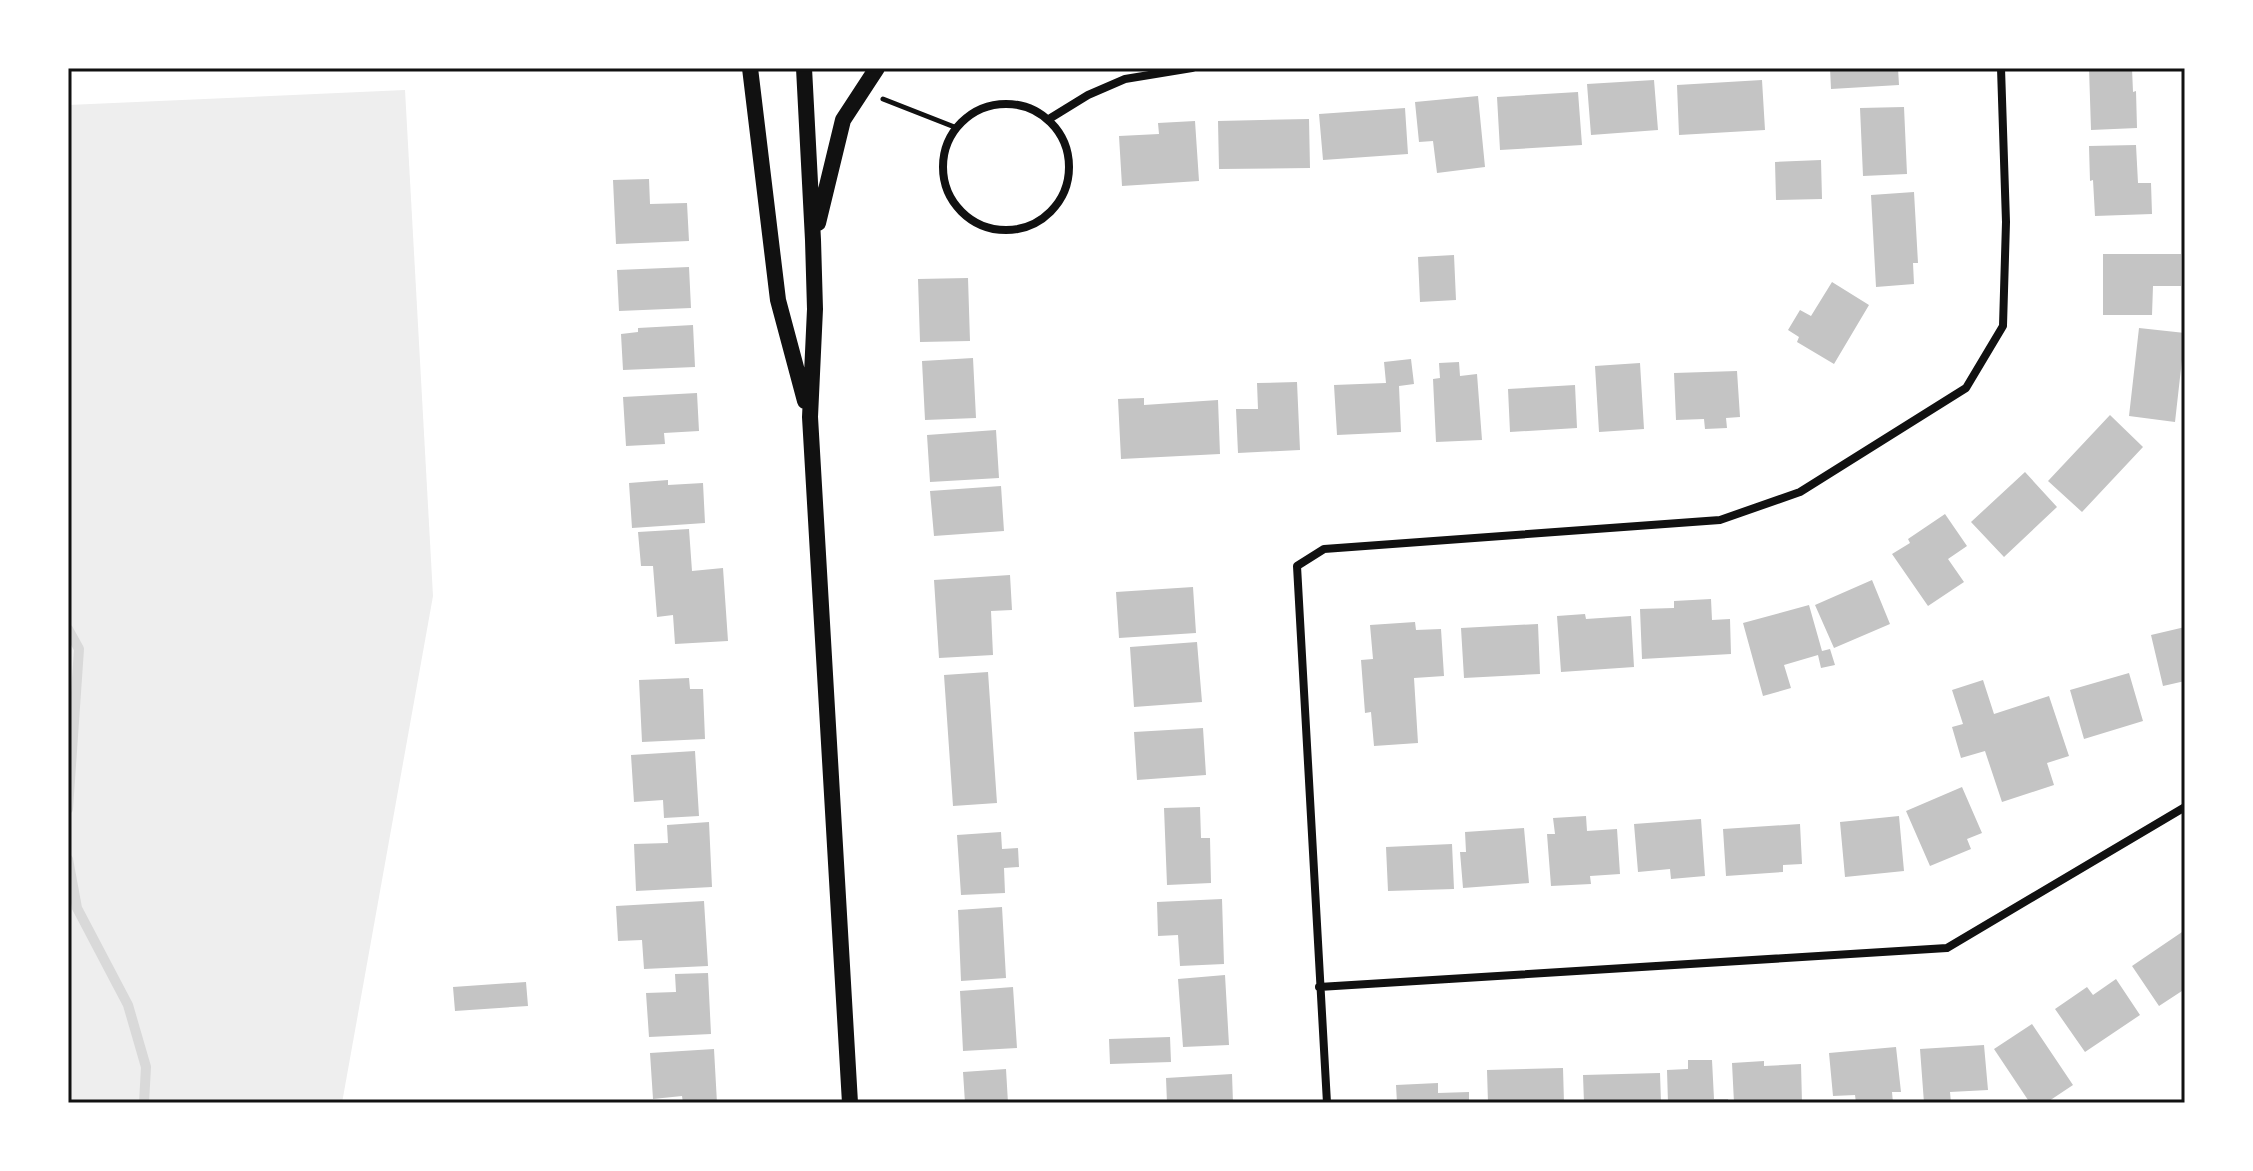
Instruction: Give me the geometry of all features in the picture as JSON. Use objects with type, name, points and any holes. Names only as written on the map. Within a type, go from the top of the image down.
[{"type":"main road","points":[[750,68],[778,300],[810,417]]},
{"type":"main road","points":[[804,68],[815,309],[810,417],[850,1103]]},
{"type":"main road","points":[[813,240],[843,120],[877,68]]},
{"type":"street","points":[[1049,119],[1088,95],[1125,79],[1192,68]]},
{"type":"street","points":[[1327,1103],[1297,566],[1324,549],[1720,520],[1800,492],[1966,388],[2003,326],[2006,222],[2001,68]]},
{"type":"street","points":[[1009,103],[1030,108],[1049,119],[1062,135],[1069,154],[1070,174],[1065,193],[1054,210],[1038,223],[1019,229],[998,230],[979,225],[961,212],[949,194],[943,173],[944,151],[957,128],[968,116],[988,106],[1009,103]]},
{"type":"street","points":[[1319,987],[1947,948],[2185,807]]},
{"type":"path","points":[[882,98],[957,128]]},
{"type":"shaded area","points":[[405,90],[433,596],[342,1103],[68,1103],[68,105]]},
{"type":"building","points":[[1830,68],[1898,68],[1899,85],[1831,89]]},
{"type":"building","points":[[2089,68],[2132,68],[2137,128],[2091,130]]},
{"type":"building","points":[[1654,80],[1658,130],[1591,135],[1587,84]]},
{"type":"building","points":[[1762,80],[1765,130],[1679,135],[1677,85]]},
{"type":"building","points":[[1578,92],[1582,145],[1500,150],[1497,97]]},
{"type":"building","points":[[1478,96],[1485,167],[1437,173],[1433,141],[1419,142],[1415,102]]},
{"type":"building","points":[[1904,107],[1907,174],[1863,176],[1860,108]]},
{"type":"building","points":[[1405,108],[1408,154],[1323,160],[1319,114]]},
{"type":"building","points":[[1309,119],[1310,168],[1219,169],[1218,121]]},
{"type":"building","points":[[1195,121],[1199,181],[1122,186],[1119,136],[1159,134],[1158,123]]},
{"type":"building","points":[[2136,145],[2138,183],[2151,183],[2152,214],[2095,216],[2089,146]]},
{"type":"building","points":[[1821,160],[1822,199],[1776,200],[1775,162]]},
{"type":"building","points":[[649,179],[650,204],[687,203],[689,241],[616,244],[613,180]]},
{"type":"building","points":[[1914,192],[1918,263],[1913,263],[1914,284],[1876,287],[1871,195]]},
{"type":"building","points":[[2103,254],[2181,254],[2181,286],[2153,286],[2152,315],[2103,315]]},
{"type":"building","points":[[1454,255],[1456,300],[1420,302],[1418,257]]},
{"type":"building","points":[[689,267],[691,308],[619,311],[617,270]]},
{"type":"building","points":[[968,278],[970,341],[920,342],[918,279]]},
{"type":"building","points":[[1832,282],[1869,305],[1834,364],[1797,342],[1799,337],[1788,330],[1800,310],[1811,316]]},
{"type":"building","points":[[693,325],[695,367],[623,370],[621,334],[638,332],[638,328]]},
{"type":"building","points":[[2139,328],[2185,333],[2175,422],[2129,416]]},
{"type":"building","points":[[973,358],[976,418],[925,420],[922,361]]},
{"type":"building","points":[[1411,359],[1414,384],[1399,386],[1401,432],[1337,435],[1334,385],[1386,383],[1384,362]]},
{"type":"building","points":[[1459,362],[1460,376],[1477,374],[1482,440],[1436,442],[1433,379],[1440,378],[1439,363]]},
{"type":"building","points":[[1640,363],[1644,429],[1599,432],[1595,366]]},
{"type":"building","points":[[1737,371],[1740,417],[1726,418],[1727,428],[1705,429],[1704,419],[1676,420],[1674,373]]},
{"type":"building","points":[[1297,382],[1300,450],[1238,453],[1236,409],[1258,409],[1257,383]]},
{"type":"building","points":[[1575,385],[1577,428],[1510,432],[1508,389]]},
{"type":"building","points":[[697,393],[699,431],[664,433],[665,444],[626,446],[623,397]]},
{"type":"building","points":[[1144,398],[1144,405],[1218,400],[1220,454],[1121,459],[1118,399]]},
{"type":"building","points":[[2110,415],[2143,447],[2082,512],[2048,481]]},
{"type":"building","points":[[996,430],[999,478],[930,482],[927,435]]},
{"type":"building","points":[[2025,472],[2057,507],[2004,557],[1971,522]]},
{"type":"building","points":[[668,480],[668,485],[703,483],[705,523],[632,528],[629,483]]},
{"type":"building","points":[[1001,486],[1004,531],[934,536],[930,491]]},
{"type":"building","points":[[1945,514],[1967,546],[1948,559],[1964,582],[1928,606],[1892,554]]},
{"type":"building","points":[[689,529],[692,571],[723,568],[728,641],[675,644],[673,615],[657,617],[653,566],[641,566],[638,532]]},
{"type":"building","points":[[1010,575],[1012,610],[991,611],[993,655],[939,658],[934,580]]},
{"type":"building","points":[[1872,580],[1890,624],[1834,648],[1815,605]]},
{"type":"building","points":[[1193,587],[1196,633],[1119,638],[1116,592]]},
{"type":"building","points":[[1711,599],[1712,620],[1730,619],[1731,654],[1642,659],[1640,609],[1674,608],[1674,601]]},
{"type":"building","points":[[1809,605],[1822,651],[1830,649],[1835,665],[1821,668],[1818,655],[1784,665],[1791,688],[1763,696],[1743,623]]},
{"type":"building","points":[[1585,614],[1586,619],[1631,616],[1634,667],[1561,672],[1557,616]]},
{"type":"building","points":[[1415,622],[1416,630],[1441,629],[1444,676],[1414,678],[1418,743],[1374,746],[1371,712],[1365,713],[1361,660],[1373,659],[1370,625]]},
{"type":"building","points":[[1538,624],[1540,674],[1464,678],[1461,628]]},
{"type":"building","points":[[2185,627],[2185,681],[2163,686],[2151,635]]},
{"type":"building","points":[[1197,642],[1202,702],[1134,707],[1130,647]]},
{"type":"building","points":[[988,672],[997,803],[953,806],[944,675]]},
{"type":"building","points":[[2129,673],[2143,721],[2084,739],[2070,690]]},
{"type":"building","points":[[689,678],[690,689],[703,689],[705,739],[642,742],[639,680]]},
{"type":"building","points":[[1983,680],[1994,714],[2049,696],[2069,756],[2047,763],[2054,785],[2002,802],[1985,751],[1961,758],[1952,727],[1963,724],[1952,690]]},
{"type":"building","points":[[1203,728],[1206,775],[1137,780],[1134,732]]},
{"type":"building","points":[[695,751],[699,816],[664,818],[663,800],[634,802],[631,755]]},
{"type":"building","points":[[1962,787],[1982,833],[1967,839],[1971,849],[1930,866],[1906,811]]},
{"type":"building","points":[[1200,807],[1201,838],[1210,838],[1211,883],[1167,885],[1164,808]]},
{"type":"building","points":[[1586,816],[1587,831],[1617,829],[1620,874],[1590,876],[1591,884],[1551,886],[1547,834],[1555,834],[1553,818]]},
{"type":"building","points":[[1899,816],[1904,871],[1845,877],[1840,822]]},
{"type":"building","points":[[1701,819],[1705,876],[1671,879],[1670,869],[1638,872],[1634,824]]},
{"type":"building","points":[[709,822],[712,887],[636,891],[634,844],[668,843],[667,825]]},
{"type":"building","points":[[1800,824],[1802,864],[1783,865],[1783,872],[1726,876],[1723,829]]},
{"type":"building","points":[[1524,828],[1529,883],[1463,888],[1460,852],[1466,852],[1465,832]]},
{"type":"building","points":[[1001,832],[1002,849],[1018,848],[1019,867],[1004,868],[1005,893],[961,895],[957,835]]},
{"type":"building","points":[[1452,844],[1454,889],[1388,891],[1386,847]]},
{"type":"building","points":[[1222,899],[1224,964],[1180,966],[1178,935],[1158,936],[1157,902]]},
{"type":"building","points":[[704,901],[708,966],[644,969],[642,940],[618,941],[616,906]]},
{"type":"building","points":[[1002,907],[1006,978],[961,981],[958,910]]},
{"type":"building","points":[[2185,930],[2185,989],[2159,1006],[2132,966]]},
{"type":"building","points":[[708,973],[711,1034],[649,1037],[646,993],[676,992],[675,974]]},
{"type":"building","points":[[1225,975],[1229,1045],[1183,1047],[1178,979]]},
{"type":"building","points":[[2116,979],[2140,1015],[2085,1052],[2055,1009],[2087,987],[2093,995]]},
{"type":"building","points":[[526,982],[528,1006],[455,1011],[453,987]]},
{"type":"building","points":[[1013,987],[1017,1048],[963,1051],[960,991]]},
{"type":"building","points":[[2032,1024],[2073,1085],[2046,1103],[2030,1103],[1994,1049]]},
{"type":"building","points":[[1170,1037],[1171,1062],[1110,1064],[1109,1039]]},
{"type":"building","points":[[1984,1045],[1988,1090],[1950,1092],[1951,1103],[1924,1103],[1920,1049]]},
{"type":"building","points":[[1896,1047],[1901,1092],[1892,1092],[1893,1103],[1856,1103],[1855,1095],[1833,1096],[1829,1053]]},
{"type":"building","points":[[714,1049],[717,1103],[683,1103],[682,1096],[653,1099],[650,1053]]},
{"type":"building","points":[[1688,1060],[1712,1060],[1714,1099],[1728,1099],[1729,1103],[1668,1103],[1667,1070],[1688,1069]]},
{"type":"building","points":[[1764,1061],[1764,1066],[1801,1064],[1802,1103],[1734,1103],[1732,1063]]},
{"type":"building","points":[[1563,1068],[1564,1103],[1488,1103],[1487,1070]]},
{"type":"building","points":[[1006,1069],[1008,1103],[965,1103],[963,1072]]},
{"type":"building","points":[[1660,1073],[1661,1103],[1584,1103],[1583,1075]]},
{"type":"building","points":[[1232,1074],[1233,1103],[1167,1103],[1166,1078]]},
{"type":"building","points":[[1438,1083],[1438,1093],[1469,1092],[1469,1103],[1397,1103],[1396,1085]]},
{"type":"waterway","points":[[68,629],[79,649],[68,809]]},
{"type":"waterway","points":[[68,859],[77,908],[128,1005],[146,1067],[144,1103]]}]
